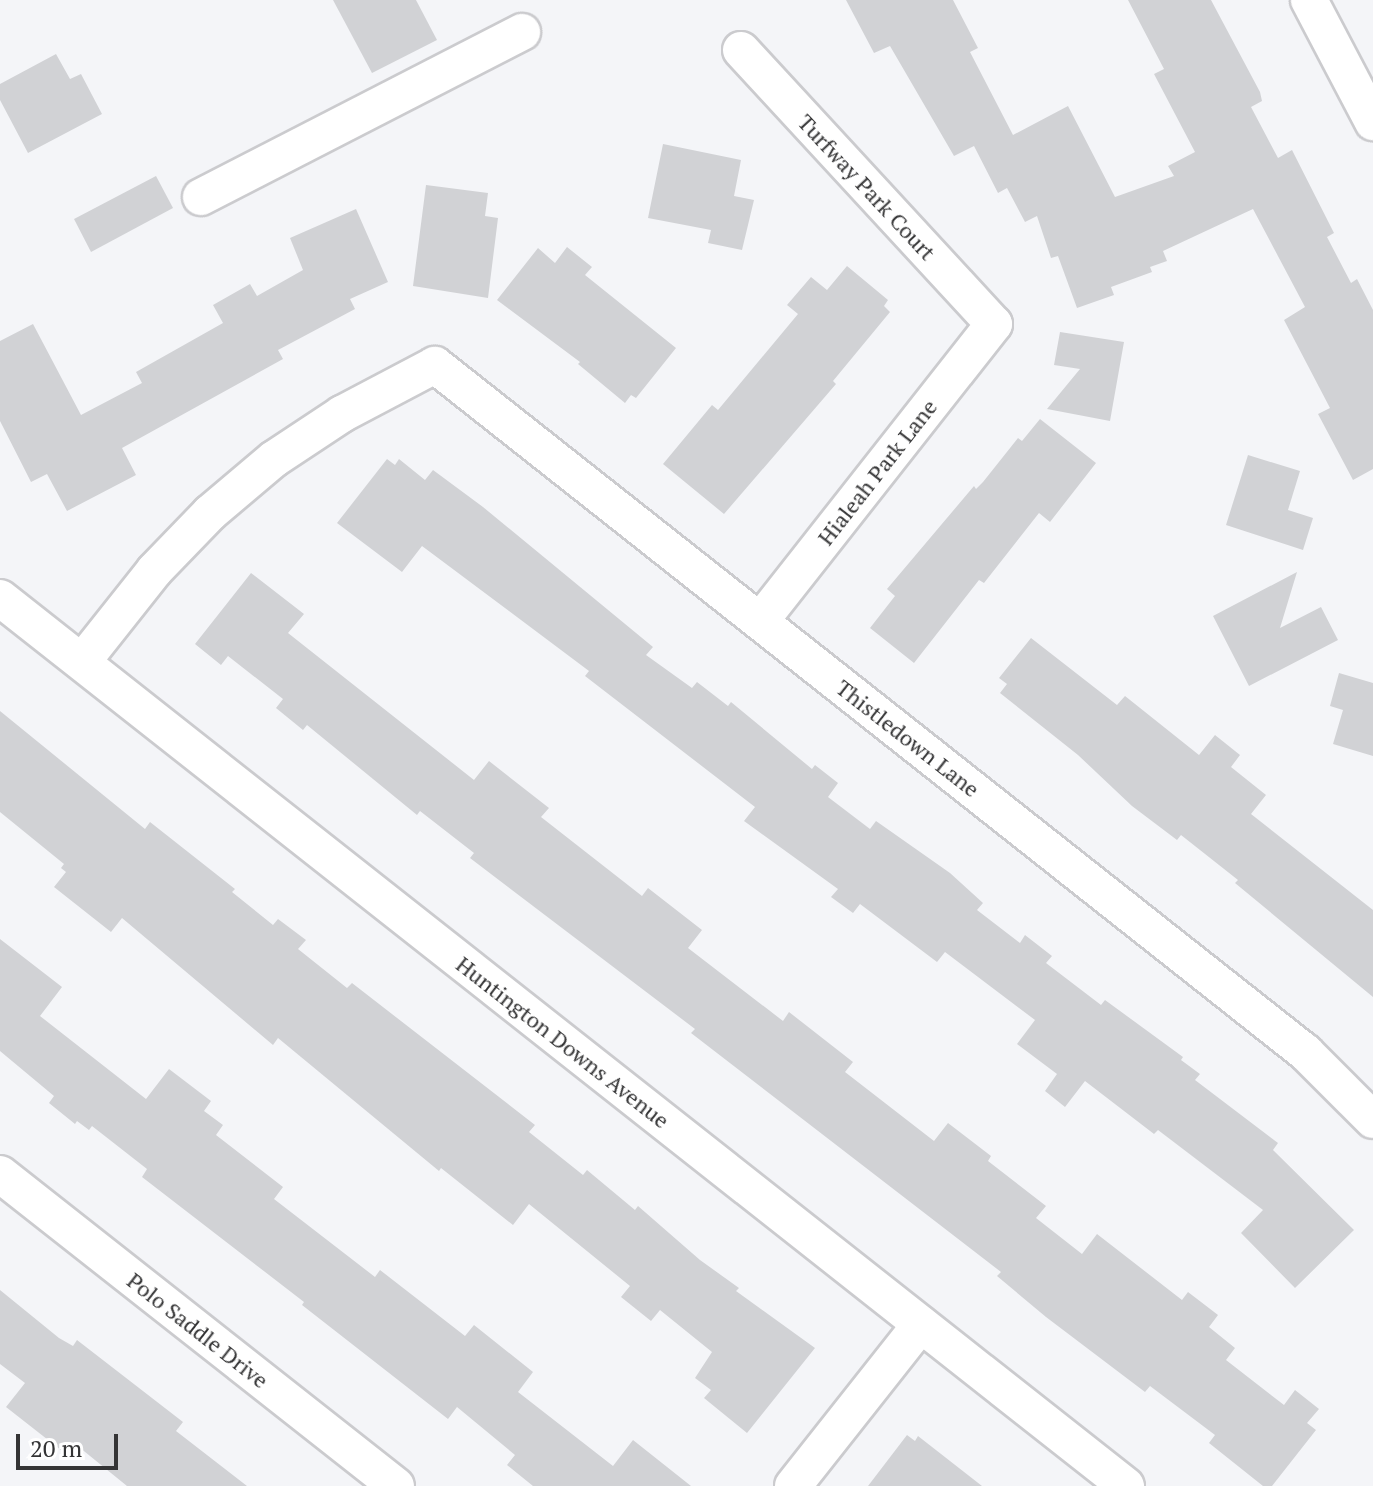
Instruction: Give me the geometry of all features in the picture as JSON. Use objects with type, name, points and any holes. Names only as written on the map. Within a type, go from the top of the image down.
[{"type":"street","points":[[1309,0],[1373,122]]},
{"type":"street","points":[[201,197],[522,32]]},
{"type":"street","name":"Turfway Park Court","points":[[741,50],[994,324]]},
{"type":"street","name":"Hialeah Park Lane","points":[[760,621],[994,324]]},
{"type":"street","name":"Thistledown Lane","points":[[82,662],[154,571],[221,504],[274,459],[342,414],[435,365],[1305,1052],[1373,1120]]},
{"type":"street","name":"Huntington Downs Avenue","points":[[0,598],[1126,1486]]},
{"type":"street","name":"Polo Saddle Drive","points":[[0,1174],[396,1486]]},
{"type":"street","points":[[793,1486],[921,1324]]},
{"type":"building","points":[[333,0],[416,0],[437,40],[372,73]]},
{"type":"building","points":[[846,0],[953,0],[978,48],[970,52],[1013,135],[1068,106],[1115,197],[1174,176],[1168,166],[1195,152],[1154,74],[1164,69],[1128,0],[1211,0],[1260,92],[1262,101],[1251,107],[1278,158],[1292,150],[1334,233],[1327,237],[1351,283],[1357,279],[1373,310],[1373,469],[1353,480],[1318,414],[1330,408],[1284,320],[1305,307],[1253,209],[1163,251],[1167,261],[1150,267],[1152,272],[1111,287],[1114,295],[1077,308],[1058,256],[1051,258],[1037,216],[1025,222],[1007,188],[998,193],[974,146],[954,156],[890,46],[874,53]]},
{"type":"building","points":[[56,54],[70,79],[81,74],[102,114],[28,153],[0,100],[0,84]]},
{"type":"building","points":[[663,144],[741,160],[734,196],[754,200],[742,250],[708,243],[711,230],[648,218]]},
{"type":"building","points":[[156,176],[173,208],[91,252],[74,219]]},
{"type":"building","points":[[426,185],[488,193],[485,216],[498,218],[488,298],[413,286]]},
{"type":"building","points":[[356,209],[388,282],[350,299],[355,309],[278,350],[283,359],[122,448],[136,475],[67,511],[47,474],[31,482],[0,421],[0,341],[33,324],[81,415],[142,383],[136,372],[223,323],[213,305],[250,284],[257,296],[303,270],[290,238]]},
{"type":"building","points":[[567,247],[592,267],[585,275],[676,348],[636,398],[631,395],[625,403],[578,364],[580,362],[497,300],[538,248],[555,263]]},
{"type":"building","points":[[847,266],[888,300],[884,306],[890,312],[833,381],[836,384],[724,514],[663,464],[712,405],[718,410],[798,314],[787,305],[811,277],[827,290]]},
{"type":"building","points":[[1060,332],[1124,342],[1110,421],[1047,409],[1080,369],[1054,365]]},
{"type":"building","points":[[1040,419],[1096,463],[1050,522],[1039,513],[984,583],[979,580],[914,663],[870,628],[895,596],[887,589],[974,486],[976,489],[1018,438],[1022,441]]},
{"type":"building","points":[[1248,455],[1300,471],[1288,510],[1313,518],[1303,550],[1226,525]]},
{"type":"building","points":[[387,459],[395,465],[399,459],[425,480],[433,470],[483,507],[653,647],[646,655],[692,688],[697,682],[728,706],[731,702],[812,769],[815,765],[838,783],[828,797],[870,829],[876,821],[950,873],[983,903],[977,910],[1020,943],[1025,935],[1052,956],[1046,963],[1101,1005],[1105,1000],[1183,1057],[1181,1060],[1200,1074],[1195,1080],[1278,1143],[1273,1150],[1354,1230],[1295,1288],[1241,1233],[1263,1210],[1158,1130],[1154,1134],[1085,1081],[1065,1107],[1045,1091],[1057,1074],[1017,1044],[1035,1020],[945,952],[937,962],[860,904],[853,913],[831,897],[838,889],[744,821],[755,807],[585,676],[589,671],[422,546],[402,572],[337,523]]},
{"type":"building","points":[[1297,572],[1280,628],[1321,607],[1338,640],[1249,686],[1213,616]]},
{"type":"building","points":[[251,573],[304,614],[288,633],[474,780],[489,761],[549,808],[541,817],[642,896],[648,888],[702,930],[688,948],[783,1021],[789,1012],[853,1062],[845,1072],[934,1141],[948,1123],[991,1156],[988,1161],[1046,1206],[1036,1218],[1082,1254],[1097,1234],[1182,1300],[1188,1292],[1218,1315],[1209,1327],[1235,1348],[1226,1360],[1284,1405],[1295,1390],[1319,1409],[1307,1423],[1316,1430],[1272,1486],[1263,1486],[1209,1443],[1215,1435],[1150,1386],[1145,1392],[1046,1317],[997,1276],[1001,1272],[691,1033],[695,1029],[470,858],[474,853],[420,811],[417,815],[307,725],[303,730],[276,708],[283,699],[228,656],[221,665],[195,644]]},
{"type":"building","points":[[1031,638],[1117,705],[1125,696],[1199,755],[1215,735],[1240,755],[1231,767],[1266,795],[1251,814],[1373,910],[1373,997],[1235,883],[1238,880],[1181,835],[1177,840],[1132,806],[1078,755],[1000,693],[1007,684],[999,678]]},
{"type":"building","points":[[1339,673],[1373,683],[1373,756],[1333,744],[1343,710],[1330,706]]},
{"type":"building","points":[[0,711],[145,829],[150,822],[235,889],[232,892],[273,925],[278,919],[306,940],[298,949],[347,988],[352,983],[535,1125],[529,1132],[583,1175],[587,1170],[635,1210],[638,1206],[700,1260],[739,1288],[736,1291],[815,1348],[747,1433],[704,1398],[711,1390],[695,1378],[712,1352],[660,1310],[651,1321],[621,1297],[630,1286],[529,1204],[513,1225],[441,1168],[439,1171],[278,1038],[273,1045],[122,918],[111,932],[54,887],[66,872],[61,868],[64,864],[0,812]]},
{"type":"building","points":[[0,939],[62,987],[40,1016],[146,1099],[169,1069],[211,1101],[204,1111],[223,1125],[216,1135],[283,1187],[274,1199],[375,1277],[380,1270],[465,1336],[474,1325],[533,1372],[518,1392],[613,1466],[633,1440],[691,1486],[533,1486],[507,1465],[515,1455],[457,1407],[448,1419],[302,1305],[304,1302],[142,1177],[147,1169],[92,1126],[89,1130],[77,1121],[75,1124],[49,1103],[54,1096],[0,1051]]},
{"type":"building","points":[[0,1290],[59,1338],[73,1346],[77,1340],[183,1422],[176,1431],[247,1486],[127,1486],[74,1443],[66,1454],[6,1407],[25,1383],[0,1364]]},
{"type":"building","points":[[907,1435],[915,1441],[918,1436],[982,1486],[868,1486]]}]
